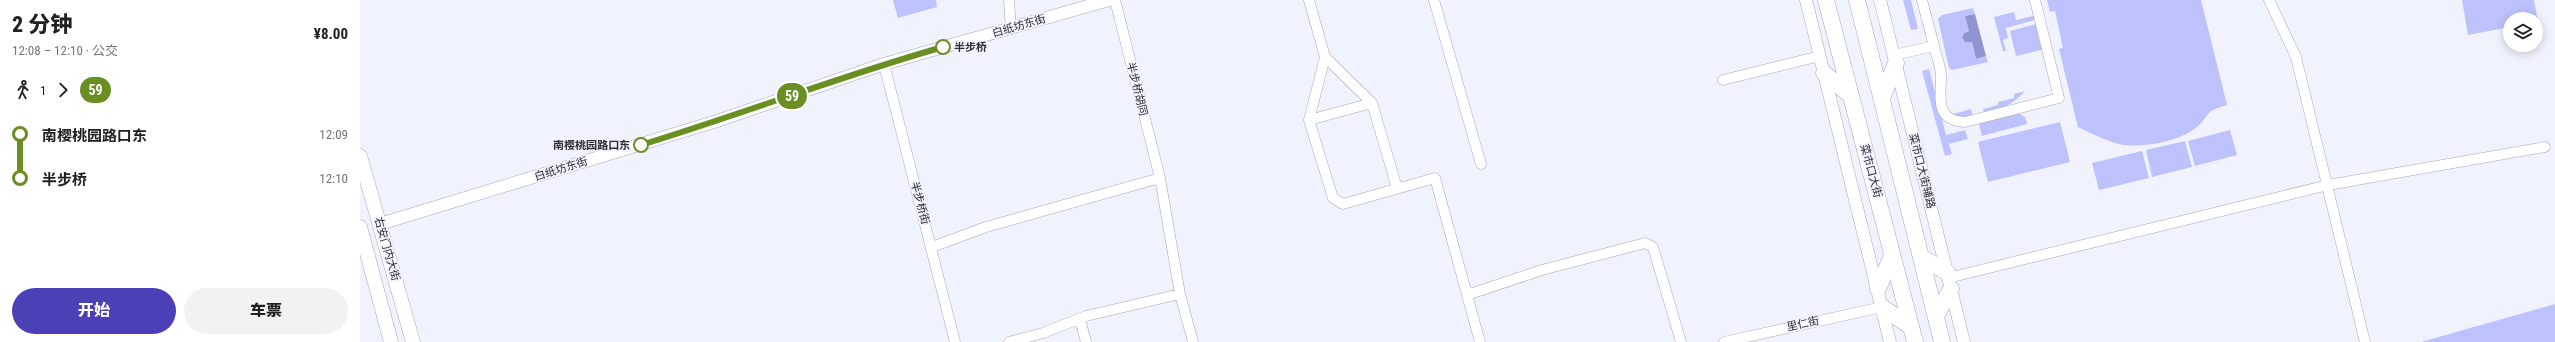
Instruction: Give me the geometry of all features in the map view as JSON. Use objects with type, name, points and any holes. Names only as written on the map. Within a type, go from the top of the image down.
[{"type":"main road","name":"菜市口大街","points":[[1826,0],[1913,335]]},
{"type":"main road","points":[[1857,0],[1942,342]]},
{"type":"main road","points":[[1882,98],[1895,59]]},
{"type":"main road","points":[[1824,72],[1851,96]]},
{"type":"main road","name":"右安门内大街","points":[[360,156],[413,342]]},
{"type":"main road","points":[[361,234],[380,224]]},
{"type":"main road","name":"右安门内大街","points":[[361,234],[391,342]]},
{"type":"main road","points":[[1878,288],[1892,255]]},
{"type":"main road","points":[[1921,257],[1949,280],[1936,316]]},
{"type":"main road","points":[[1882,307],[1913,335]]},
{"type":"street","points":[[1008,0],[1011,29]]},
{"type":"street","name":"白纸坊东街","points":[[380,224],[717,121],[884,64],[1109,0]]},
{"type":"street","name":"半步桥胡同","points":[[1115,0],[1160,178],[1180,294],[1193,342]]},
{"type":"street","points":[[1309,0],[1325,57],[1309,120],[1333,198],[1343,204],[1435,178],[1480,342]]},
{"type":"street","points":[[1434,0],[1481,164]]},
{"type":"street","points":[[1806,0],[1878,288],[1890,342]]},
{"type":"street","name":"菜市口大街辅路","points":[[1880,0],[1964,342]]},
{"type":"street","points":[[1922,0],[1942,78],[1940,97],[1942,106],[1946,117],[1953,122],[1965,122],[2059,98],[2035,0]]},
{"type":"street","points":[[2269,0],[2296,57],[2365,342]]},
{"type":"street","points":[[1895,59],[1934,46]]},
{"type":"street","points":[[1723,80],[1820,56]]},
{"type":"street","points":[[1325,57],[1372,103],[1397,188]]},
{"type":"street","name":"半步桥街","points":[[884,64],[932,247],[955,342]]},
{"type":"street","points":[[1309,120],[1372,103]]},
{"type":"street","points":[[1949,280],[2328,185],[2546,147]]},
{"type":"street","points":[[932,247],[986,227],[1160,178]]},
{"type":"street","points":[[1467,295],[1542,270],[1645,244],[1653,247],[1681,342]]},
{"type":"street","points":[[1009,342],[1043,333],[1080,319],[1180,294]]},
{"type":"street","name":"里仁街","points":[[1724,342],[1764,338],[1882,307]]},
{"type":"street","points":[[1080,319],[1086,342]]},
{"type":"shaded area","points":[[893,0],[936,0],[937,7],[898,18]]},
{"type":"shaded area","points":[[1903,0],[1911,0],[1918,29],[1911,30]]},
{"type":"shaded area","points":[[2047,0],[2201,0],[2227,105],[2211,111],[2197,127],[2190,132],[2172,140],[2152,144],[2118,144],[2100,138],[2078,127],[2059,49],[2063,48],[2055,11],[2050,12]]},
{"type":"shaded area","points":[[2462,0],[2534,0],[2536,12],[2503,12],[2503,28],[2468,35]]},
{"type":"shaded area","points":[[1973,8],[1975,14],[1965,16],[1969,31],[1965,32],[1962,38],[1964,41],[1972,42],[1976,59],[1986,56],[1988,62],[1952,70],[1949,68],[1938,19],[1942,15]]},
{"type":"shaded area","points":[[2014,12],[2016,20],[2037,15],[2038,19],[2006,28],[2008,38],[2003,40],[2006,51],[2003,51],[1994,17]]},
{"type":"shaded area","points":[[1975,14],[1986,56],[1976,59],[1972,42],[1965,42],[1962,38],[1964,33],[1969,31],[1965,16]]},
{"type":"shaded area","points":[[2039,23],[2045,49],[2016,56],[2010,31]]},
{"type":"shaded area","points":[[1929,69],[1946,135],[1965,130],[1968,139],[1949,144],[1952,154],[1945,156],[1922,71]]},
{"type":"shaded area","points":[[2025,91],[2001,109],[1974,116],[1954,118],[1953,114],[1971,109],[1973,116],[1984,113],[1983,109],[1998,105],[1998,102],[2014,98],[2014,94]]},
{"type":"shaded area","points":[[2018,113],[2025,117],[2027,124],[1982,136],[1978,121]]},
{"type":"shaded area","points":[[2060,122],[2070,162],[1988,182],[1978,142]]},
{"type":"shaded area","points":[[2230,130],[2237,155],[2195,166],[2188,141]]},
{"type":"shaded area","points":[[2185,141],[2192,167],[2152,177],[2146,150]]},
{"type":"shaded area","points":[[2142,151],[2149,178],[2099,190],[2092,163]]},
{"type":"shaded area","points":[[2555,304],[2555,342],[2421,342]]},
{"type":"bus line","name":"59","points":[[641,145],[717,121],[884,64],[943,47]]},
{"type":"place","name":"半步桥","points":[[943,47]]},
{"type":"place","name":"南樱桃园路口东","points":[[641,145]]}]
